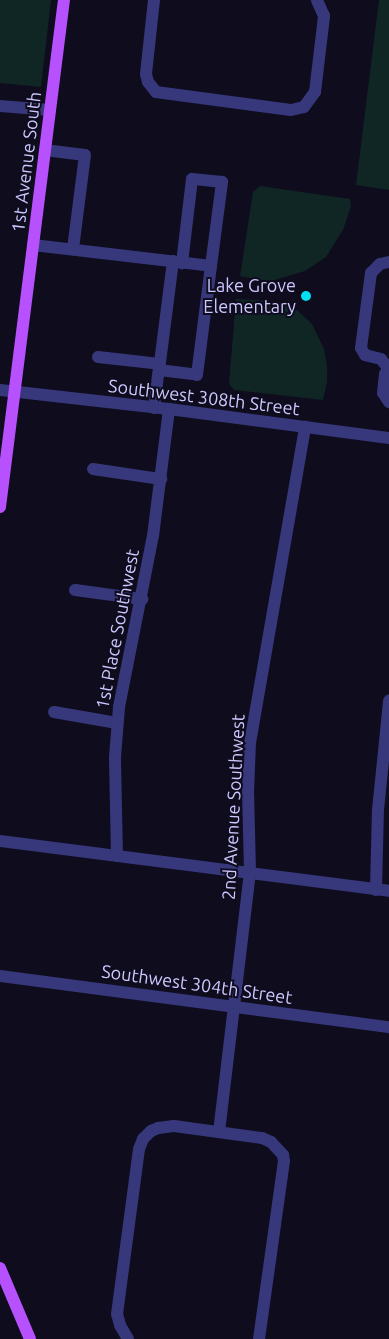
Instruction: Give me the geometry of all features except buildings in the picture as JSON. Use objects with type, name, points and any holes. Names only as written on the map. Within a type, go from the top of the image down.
[{"type":"main road","name":"1st Avenue South","points":[[0,507],[64,0]]},
{"type":"main road","points":[[0,1268],[30,1339]]},
{"type":"street","points":[[154,0],[146,74],[148,82],[156,92],[162,95],[291,110],[304,107],[315,92],[324,16],[317,0]]},
{"type":"street","points":[[0,106],[50,110]]},
{"type":"street","points":[[45,150],[85,154],[73,249]]},
{"type":"street","points":[[98,357],[159,367],[197,375],[222,182],[192,179],[159,367],[154,408]]},
{"type":"street","points":[[33,244],[211,266]]},
{"type":"street","points":[[389,262],[380,264],[371,273],[361,344],[365,355],[381,359],[389,368],[385,374],[383,392],[389,402]]},
{"type":"street","name":"Southwest 308th Street","points":[[0,390],[169,409],[389,438]]},
{"type":"street","name":"1st Place Southwest","points":[[117,856],[115,780],[117,723],[121,693],[142,599],[161,479],[169,409]]},
{"type":"street","name":"2nd Avenue Southwest","points":[[219,1132],[250,872],[248,792],[250,743],[305,427]]},
{"type":"street","points":[[93,469],[161,479]]},
{"type":"street","points":[[76,590],[142,599]]},
{"type":"street","points":[[0,841],[383,890],[378,810],[389,701]]},
{"type":"street","points":[[54,712],[117,723]]},
{"type":"street","name":"Southwest 304th Street","points":[[0,976],[389,1027]]},
{"type":"street","points":[[128,1339],[120,1325],[117,1314],[139,1149],[143,1139],[151,1132],[165,1126],[262,1138],[279,1149],[284,1161],[259,1339]]},
{"type":"green space","points":[[0,0],[51,0],[41,87],[0,83]]},
{"type":"green space","points":[[379,0],[389,0],[389,190],[356,185]]},
{"type":"green space","points":[[260,186],[350,199],[351,206],[343,230],[326,257],[305,271],[275,280],[258,280],[240,276],[253,192]]},
{"type":"green space","points":[[236,299],[276,301],[297,310],[312,324],[324,349],[327,365],[327,382],[323,400],[234,390],[229,384]]},
{"type":"place","name":"Lake Grove Elementary","points":[[306,296]]}]
